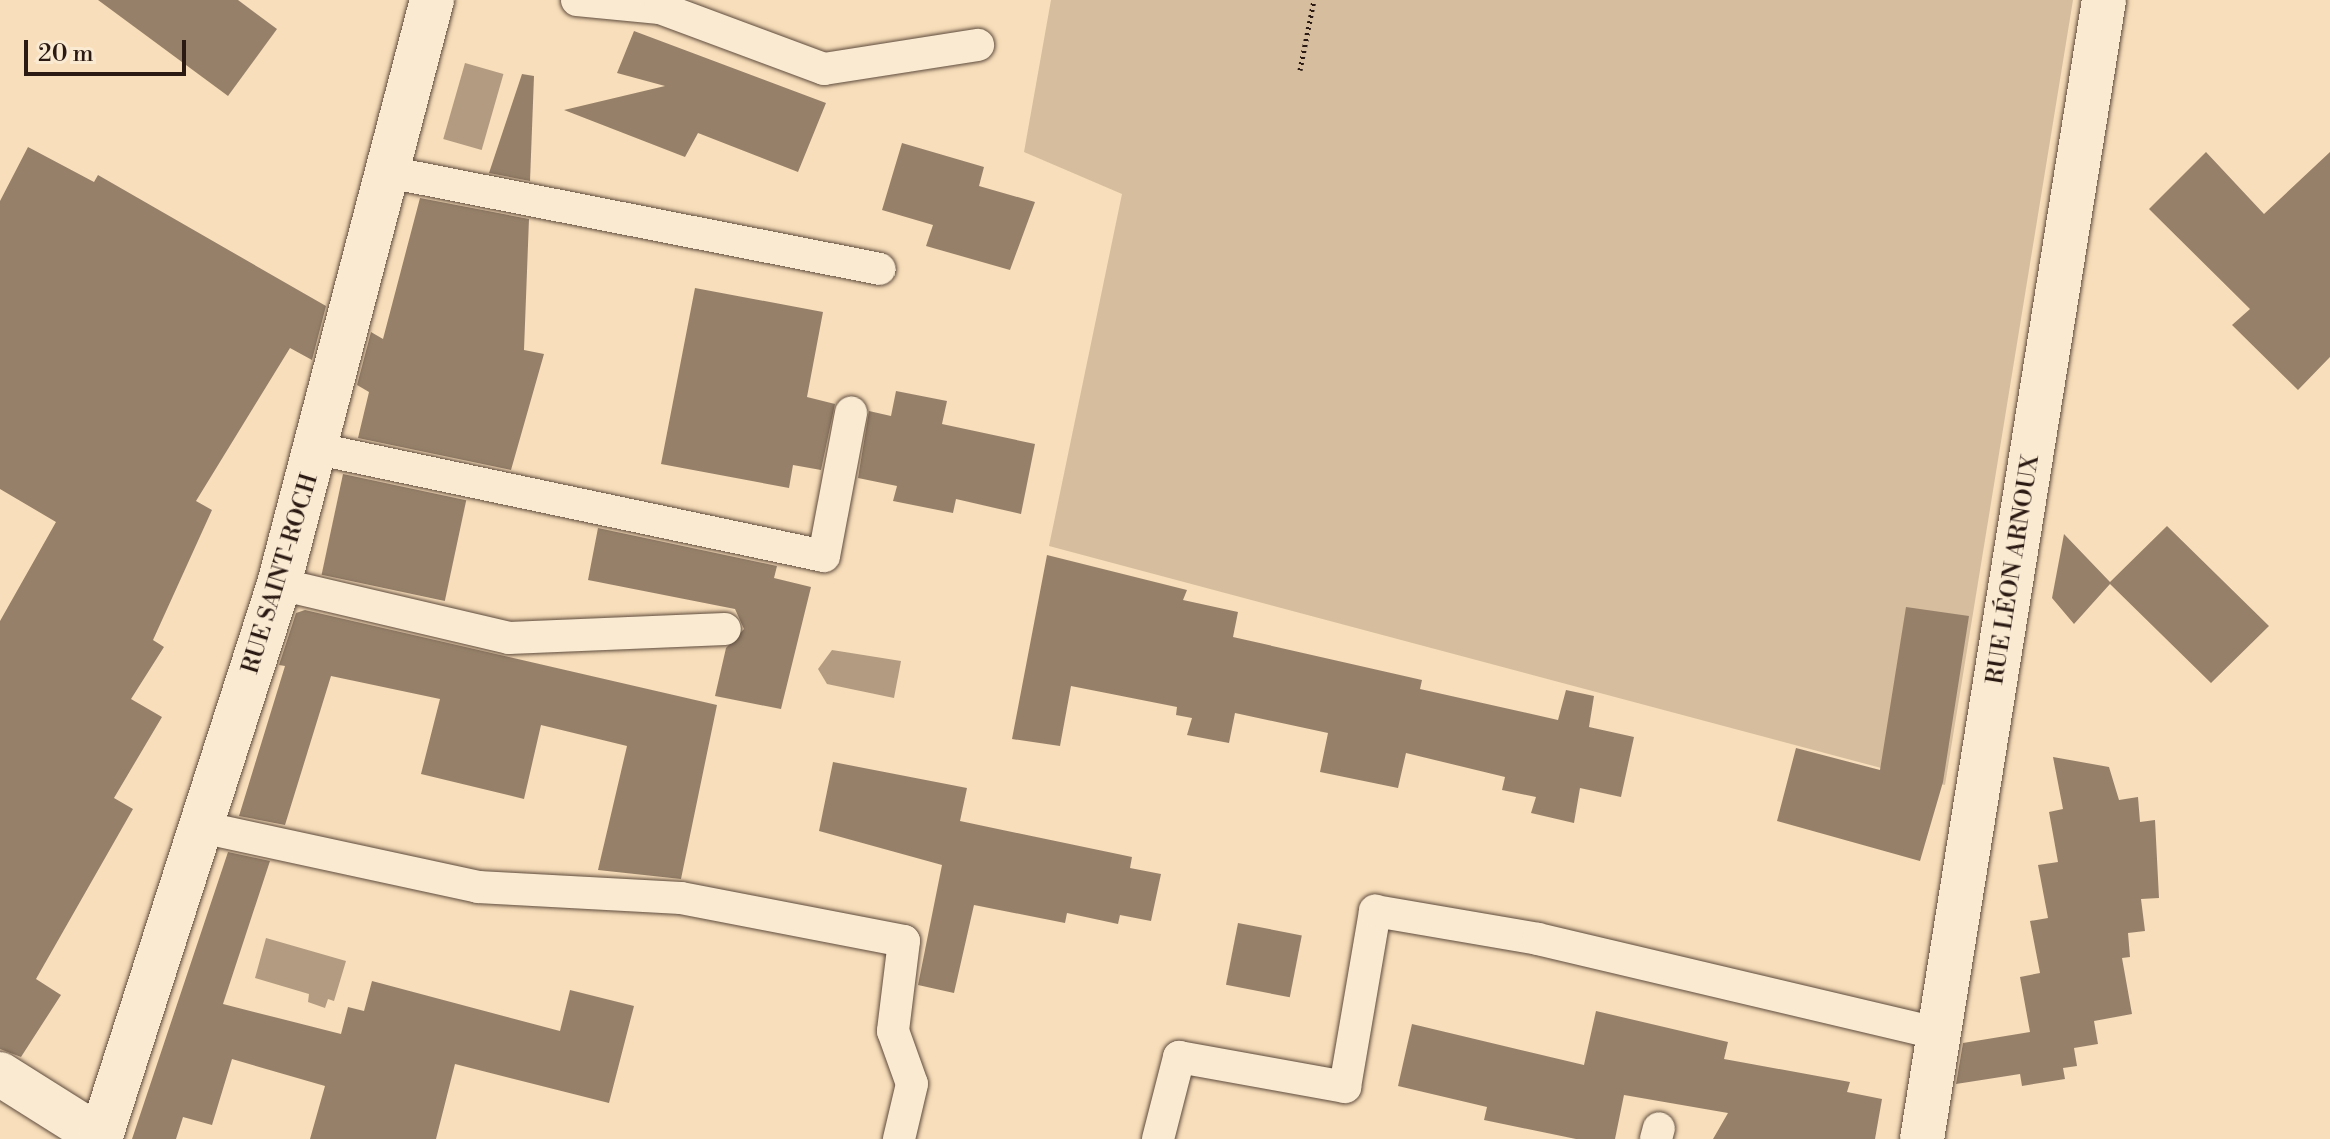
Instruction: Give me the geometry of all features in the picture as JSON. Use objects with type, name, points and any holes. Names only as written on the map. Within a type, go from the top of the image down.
[{"type":"street","name":"RUE SAINT-ROCH","points":[[100,1138],[279,584],[318,449],[432,0]]},
{"type":"street","name":"RUE LÉON ARNOUX","points":[[1922,1139],[2104,0]]},
{"type":"street","points":[[0,1074],[100,1138]]},
{"type":"lane","points":[[577,0],[660,8],[824,69],[978,45]]},
{"type":"lane","points":[[388,172],[880,269]]},
{"type":"lane","points":[[318,449],[824,556],[851,413]]},
{"type":"lane","points":[[279,584],[509,638],[725,629]]},
{"type":"lane","points":[[201,827],[478,887],[681,898],[904,941],[893,1031],[912,1084],[899,1139]]},
{"type":"lane","points":[[1158,1139],[1179,1057],[1345,1087],[1375,911],[1538,939],[1940,1034]]},
{"type":"path","points":[[1300,70],[1314,0]]},
{"type":"shaded area","points":[[1051,0],[2073,0],[1945,785],[1049,546],[1122,194],[1024,152]]},
{"type":"shaded area","points":[[465,63],[503,74],[482,150],[443,139]]},
{"type":"shaded area","points":[[832,650],[901,661],[894,698],[827,684],[818,669]]},
{"type":"shaded area","points":[[266,938],[346,961],[334,1001],[328,999],[325,1008],[308,1002],[309,994],[255,978]]},
{"type":"building","points":[[98,0],[238,0],[277,29],[228,96]]},
{"type":"building","points":[[634,31],[826,103],[798,172],[698,133],[685,157],[564,110],[665,86],[617,73]]},
{"type":"building","points":[[522,74],[534,76],[530,181],[489,173]]},
{"type":"building","points":[[902,143],[984,167],[979,186],[1035,202],[1010,270],[926,246],[933,225],[882,210]]},
{"type":"building","points":[[28,147],[94,182],[98,175],[326,306],[312,360],[290,348],[196,501],[212,510],[153,640],[164,647],[131,699],[162,717],[114,798],[133,809],[36,979],[61,995],[21,1057],[0,1049],[0,621],[56,522],[0,489],[0,201]]},
{"type":"building","points":[[2206,152],[2264,214],[2330,152],[2330,357],[2298,390],[2232,325],[2250,309],[2149,209]]},
{"type":"building","points":[[420,198],[529,219],[524,350],[544,354],[511,470],[358,438],[369,392],[357,385],[371,332],[383,339]]},
{"type":"building","points":[[695,288],[823,312],[807,397],[835,404],[821,470],[793,465],[789,488],[661,464]]},
{"type":"building","points":[[896,391],[947,401],[942,424],[1035,444],[1021,514],[956,499],[953,513],[893,501],[897,486],[858,478],[869,411],[891,416]]},
{"type":"building","points":[[343,474],[466,500],[445,601],[322,575]]},
{"type":"building","points":[[2167,526],[2269,626],[2211,683],[2110,584],[2074,624],[2052,598],[2064,534],[2110,582]]},
{"type":"building","points":[[598,528],[777,566],[774,578],[811,587],[781,709],[715,696],[726,648],[744,629],[735,609],[588,580]]},
{"type":"building","points":[[1047,555],[1187,590],[1183,600],[1238,612],[1233,637],[1422,680],[1420,689],[1558,720],[1566,690],[1594,696],[1589,727],[1634,737],[1621,797],[1580,788],[1574,823],[1531,813],[1536,797],[1502,790],[1505,777],[1406,753],[1398,788],[1320,772],[1328,733],[1235,713],[1229,743],[1187,735],[1192,718],[1176,715],[1177,707],[1071,686],[1060,746],[1012,739]]},
{"type":"building","points":[[1906,607],[1969,616],[1943,782],[1920,861],[1777,821],[1796,748],[1880,770]]},
{"type":"building","points":[[305,610],[717,705],[681,879],[598,870],[627,746],[541,725],[524,799],[421,774],[440,699],[331,676],[285,825],[239,816],[285,666],[279,665],[296,613]]},
{"type":"building","points":[[2053,757],[2109,767],[2119,800],[2138,797],[2140,822],[2155,820],[2159,898],[2141,899],[2145,931],[2128,933],[2130,957],[2122,958],[2132,1014],[2094,1021],[2098,1044],[2074,1048],[2077,1066],[2063,1068],[2065,1079],[2022,1086],[2020,1074],[1956,1084],[1963,1043],[2030,1032],[2020,977],[2040,973],[2030,921],[2048,918],[2038,865],[2058,862],[2049,812],[2063,809]]},
{"type":"building","points":[[833,762],[967,788],[960,821],[1132,857],[1130,868],[1161,874],[1151,921],[1120,915],[1118,924],[1067,913],[1065,923],[974,905],[954,993],[918,985],[942,865],[819,831]]},
{"type":"building","points":[[228,852],[270,861],[223,1004],[341,1034],[348,1007],[364,1011],[372,981],[560,1031],[570,990],[634,1006],[609,1103],[455,1064],[436,1139],[310,1139],[325,1086],[232,1059],[212,1125],[183,1117],[176,1139],[132,1139]]},
{"type":"building","points":[[1238,923],[1302,935],[1290,997],[1226,985]]},
{"type":"building","points":[[1596,1011],[1728,1042],[1724,1059],[1850,1082],[1847,1092],[1882,1099],[1875,1139],[1713,1139],[1728,1113],[1624,1095],[1615,1139],[1576,1139],[1484,1120],[1487,1107],[1398,1086],[1412,1024],[1584,1065]]}]
